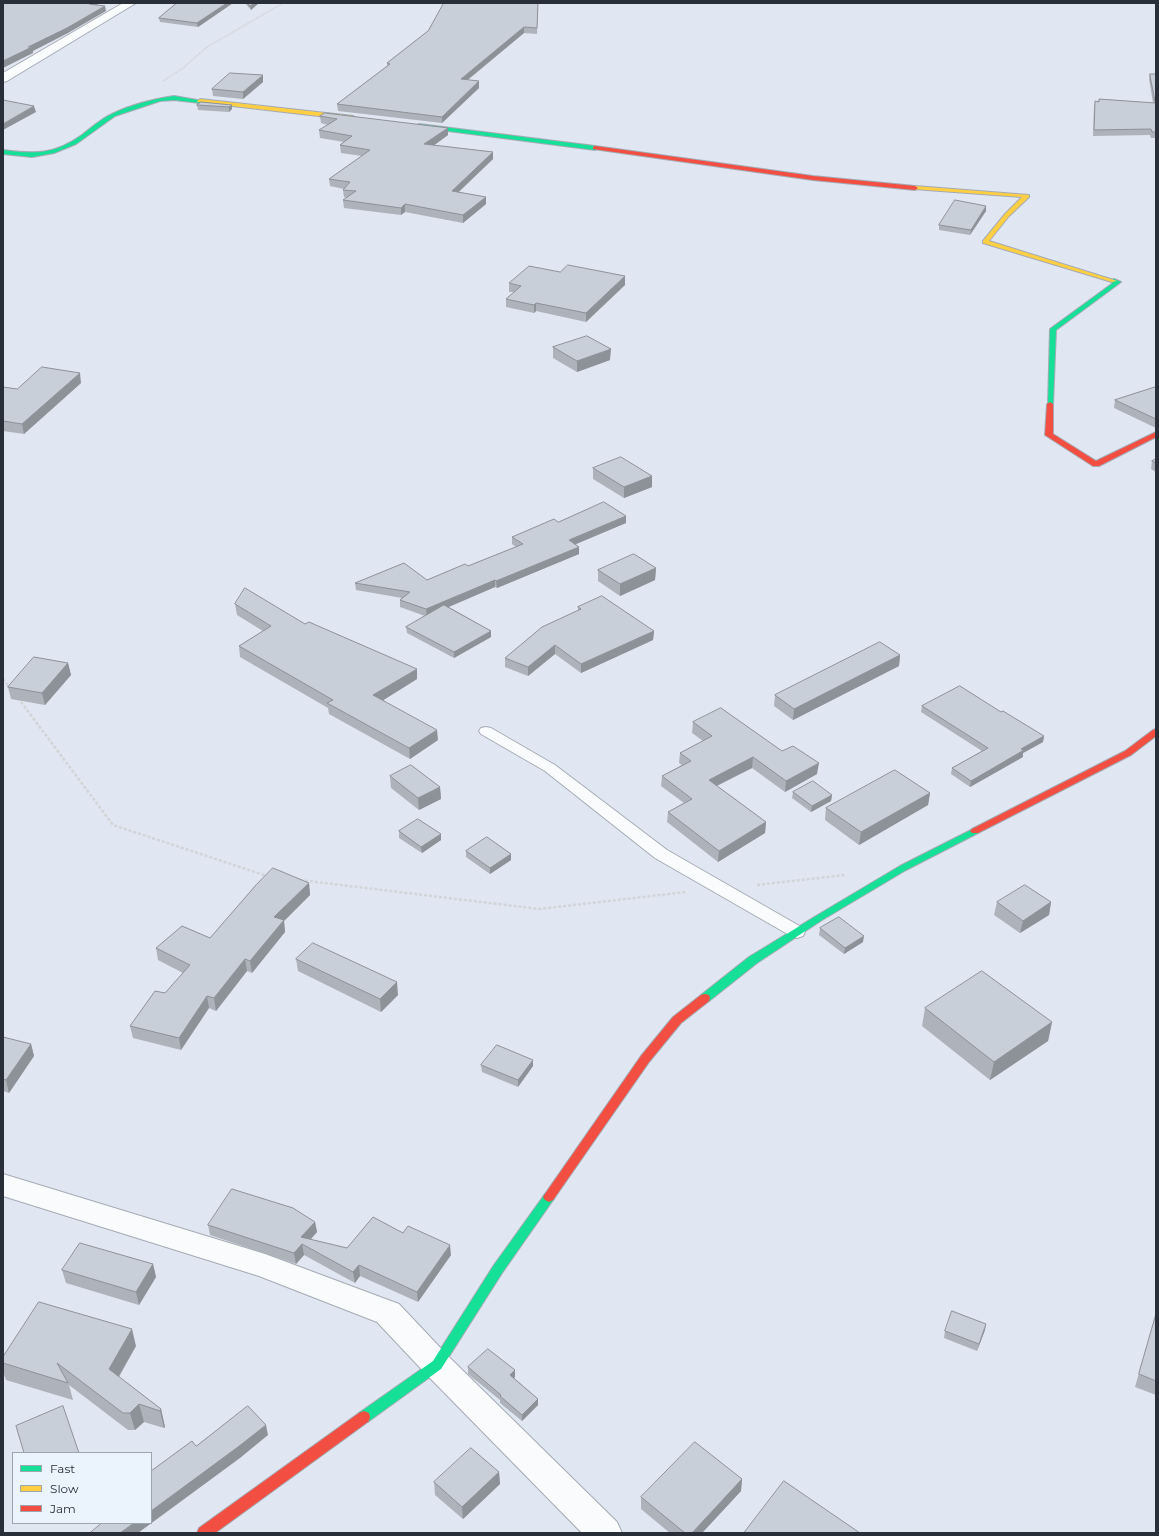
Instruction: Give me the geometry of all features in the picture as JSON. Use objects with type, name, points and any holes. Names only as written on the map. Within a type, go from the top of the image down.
[{"type":"street","points":[[3,78],[113,12],[131,3]]},
{"type":"street","points":[[3,152],[32,155],[52,152],[74,143],[113,114],[159,100],[174,98],[359,119]]},
{"type":"street","points":[[413,126],[638,153],[813,178],[953,192],[1027,196],[1007,215],[985,242],[1118,282],[1053,330],[1049,434],[1096,464],[1156,434]]},
{"type":"street","points":[[204,1533],[437,1365],[498,1269],[587,1145],[645,1059],[677,1020],[753,960],[797,932],[904,868],[1128,753],[1156,732]]},
{"type":"street","points":[[3,1185],[265,1266],[388,1313],[437,1365],[605,1533]]},
{"type":"lane","points":[[486,731],[550,768],[661,854],[797,932]]},
{"type":"path","points":[[158,84],[183,68],[207,47],[283,3]]},
{"type":"path","points":[[3,679],[13,691]]},
{"type":"path","points":[[17,698],[113,825],[268,876]]},
{"type":"path","points":[[753,885],[848,874]]},
{"type":"path","points":[[299,880],[539,909],[690,892]]},
{"type":"building","points":[[3,3],[90,3],[89,4],[105,6],[67,28],[28,47],[32,47],[3,61]]},
{"type":"building","points":[[177,3],[227,3],[197,23],[159,18]]},
{"type":"building","points":[[444,3],[538,3],[537,28],[524,27],[461,79],[479,81],[442,117],[337,104],[390,64],[387,63],[428,31]]},
{"type":"building","points":[[230,73],[263,75],[243,92],[212,89]]},
{"type":"building","points":[[1150,74],[1156,74],[1156,132],[1152,132],[1151,129],[1094,130],[1095,101],[1099,102],[1099,99],[1155,103]]},
{"type":"building","points":[[3,100],[34,106],[3,124]]},
{"type":"building","points":[[201,102],[232,105],[229,107],[197,105]]},
{"type":"building","points":[[325,113],[448,128],[424,144],[493,152],[452,191],[486,197],[463,215],[405,204],[401,208],[343,200],[356,191],[343,190],[350,182],[329,179],[370,150],[340,145],[352,136],[319,130],[337,119],[320,116]]},
{"type":"building","points":[[955,200],[986,206],[971,230],[939,225]]},
{"type":"building","points":[[568,265],[625,276],[586,313],[536,303],[534,305],[506,299],[521,286],[509,283],[529,266],[560,272]]},
{"type":"building","points":[[587,336],[611,349],[577,361],[553,347]]},
{"type":"building","points":[[42,367],[80,373],[22,424],[3,421],[3,387],[17,389]]},
{"type":"building","points":[[1156,387],[1156,419],[1115,400]]},
{"type":"building","points":[[621,457],[652,476],[624,487],[593,468]]},
{"type":"building","points":[[604,502],[626,516],[569,540],[579,547],[426,609],[400,600],[410,592],[355,583],[404,563],[427,580],[465,564],[468,566],[523,544],[512,537],[554,519],[558,522]]},
{"type":"building","points":[[634,554],[656,568],[620,584],[598,570]]},
{"type":"building","points":[[245,588],[305,624],[309,622],[417,669],[373,695],[437,730],[409,748],[327,703],[333,700],[239,646],[271,626],[235,604]]},
{"type":"building","points":[[602,596],[654,631],[581,664],[555,645],[528,667],[505,658],[542,627],[581,609],[578,607]]},
{"type":"building","points":[[444,605],[491,631],[454,652],[406,627]]},
{"type":"building","points":[[880,642],[900,655],[794,709],[775,695]]},
{"type":"building","points":[[34,657],[68,663],[42,693],[8,687]]},
{"type":"building","points":[[960,686],[1001,712],[1003,711],[1044,736],[1021,749],[1024,750],[971,781],[952,768],[988,748],[922,706]]},
{"type":"building","points":[[721,708],[782,751],[793,746],[819,763],[786,781],[753,757],[709,780],[766,822],[719,851],[668,812],[692,799],[662,776],[691,761],[680,753],[712,736],[693,722]]},
{"type":"building","points":[[411,765],[440,787],[418,798],[390,776]]},
{"type":"building","points":[[895,770],[930,793],[861,832],[826,808]]},
{"type":"building","points":[[813,781],[832,795],[812,806],[793,792]]},
{"type":"building","points":[[418,819],[441,834],[421,847],[399,831]]},
{"type":"building","points":[[487,837],[511,854],[490,868],[466,851]]},
{"type":"building","points":[[273,868],[309,883],[274,917],[284,920],[250,961],[245,959],[214,998],[207,996],[179,1038],[130,1026],[155,991],[165,993],[190,965],[156,948],[182,926],[210,938],[256,885]]},
{"type":"building","points":[[1025,885],[1051,902],[1023,921],[997,902]]},
{"type":"building","points":[[839,917],[864,936],[845,948],[820,928]]},
{"type":"building","points":[[313,943],[397,982],[380,999],[296,959]]},
{"type":"building","points":[[982,971],[1052,1022],[994,1062],[925,1008]]},
{"type":"building","points":[[3,1037],[31,1044],[6,1080],[3,1079]]},
{"type":"building","points":[[497,1045],[533,1060],[518,1080],[481,1065]]},
{"type":"building","points":[[232,1189],[293,1208],[315,1222],[301,1237],[347,1248],[373,1217],[403,1233],[408,1226],[450,1245],[417,1292],[359,1265],[353,1272],[302,1244],[294,1253],[208,1225]]},
{"type":"building","points":[[80,1243],[153,1264],[136,1292],[62,1270]]},
{"type":"building","points":[[39,1302],[132,1329],[109,1369],[161,1409],[160,1411],[139,1404],[130,1413],[123,1413],[57,1363],[68,1383],[3,1363],[3,1357]]},
{"type":"building","points":[[952,1311],[986,1324],[979,1344],[945,1331]]},
{"type":"building","points":[[1156,1314],[1156,1381],[1139,1374]]},
{"type":"building","points":[[488,1349],[515,1370],[510,1375],[538,1399],[522,1415],[468,1367]]},
{"type":"building","points":[[63,1406],[79,1452],[24,1452],[16,1426]]},
{"type":"building","points":[[248,1406],[266,1425],[152,1510],[152,1470],[192,1441],[196,1446]]},
{"type":"building","points":[[695,1442],[742,1479],[692,1533],[685,1533],[641,1497]]},
{"type":"building","points":[[471,1448],[499,1472],[462,1507],[434,1482]]},
{"type":"building","points":[[784,1481],[860,1533],[744,1533]]},
{"type":"building","points":[[101,1524],[133,1524],[120,1533],[90,1533]]},
{"type":"traffic: fast","points":[[3,152],[32,155],[52,152],[74,143],[113,115],[159,100],[174,98],[200,101]]},
{"type":"traffic: fast","points":[[419,126],[595,148]]},
{"type":"traffic: fast","points":[[1050,404],[1053,329],[1118,282],[1114,281]]},
{"type":"traffic: fast","points":[[705,998],[753,960],[819,918],[903,868],[975,831]]},
{"type":"traffic: fast","points":[[364,1417],[437,1365],[498,1269],[549,1197]]},
{"type":"traffic: slow","points":[[200,101],[353,118]]},
{"type":"traffic: slow","points":[[915,188],[1027,196],[1007,215],[985,242],[1114,281]]},
{"type":"traffic: jam","points":[[595,148],[813,178],[915,188]]},
{"type":"traffic: jam","points":[[1050,404],[1049,435],[1096,464],[1156,434]]},
{"type":"traffic: jam","points":[[975,831],[1128,753],[1156,732]]},
{"type":"traffic: jam","points":[[549,1197],[645,1059],[677,1020],[705,998]]},
{"type":"traffic: jam","points":[[204,1533],[364,1417]]}]
